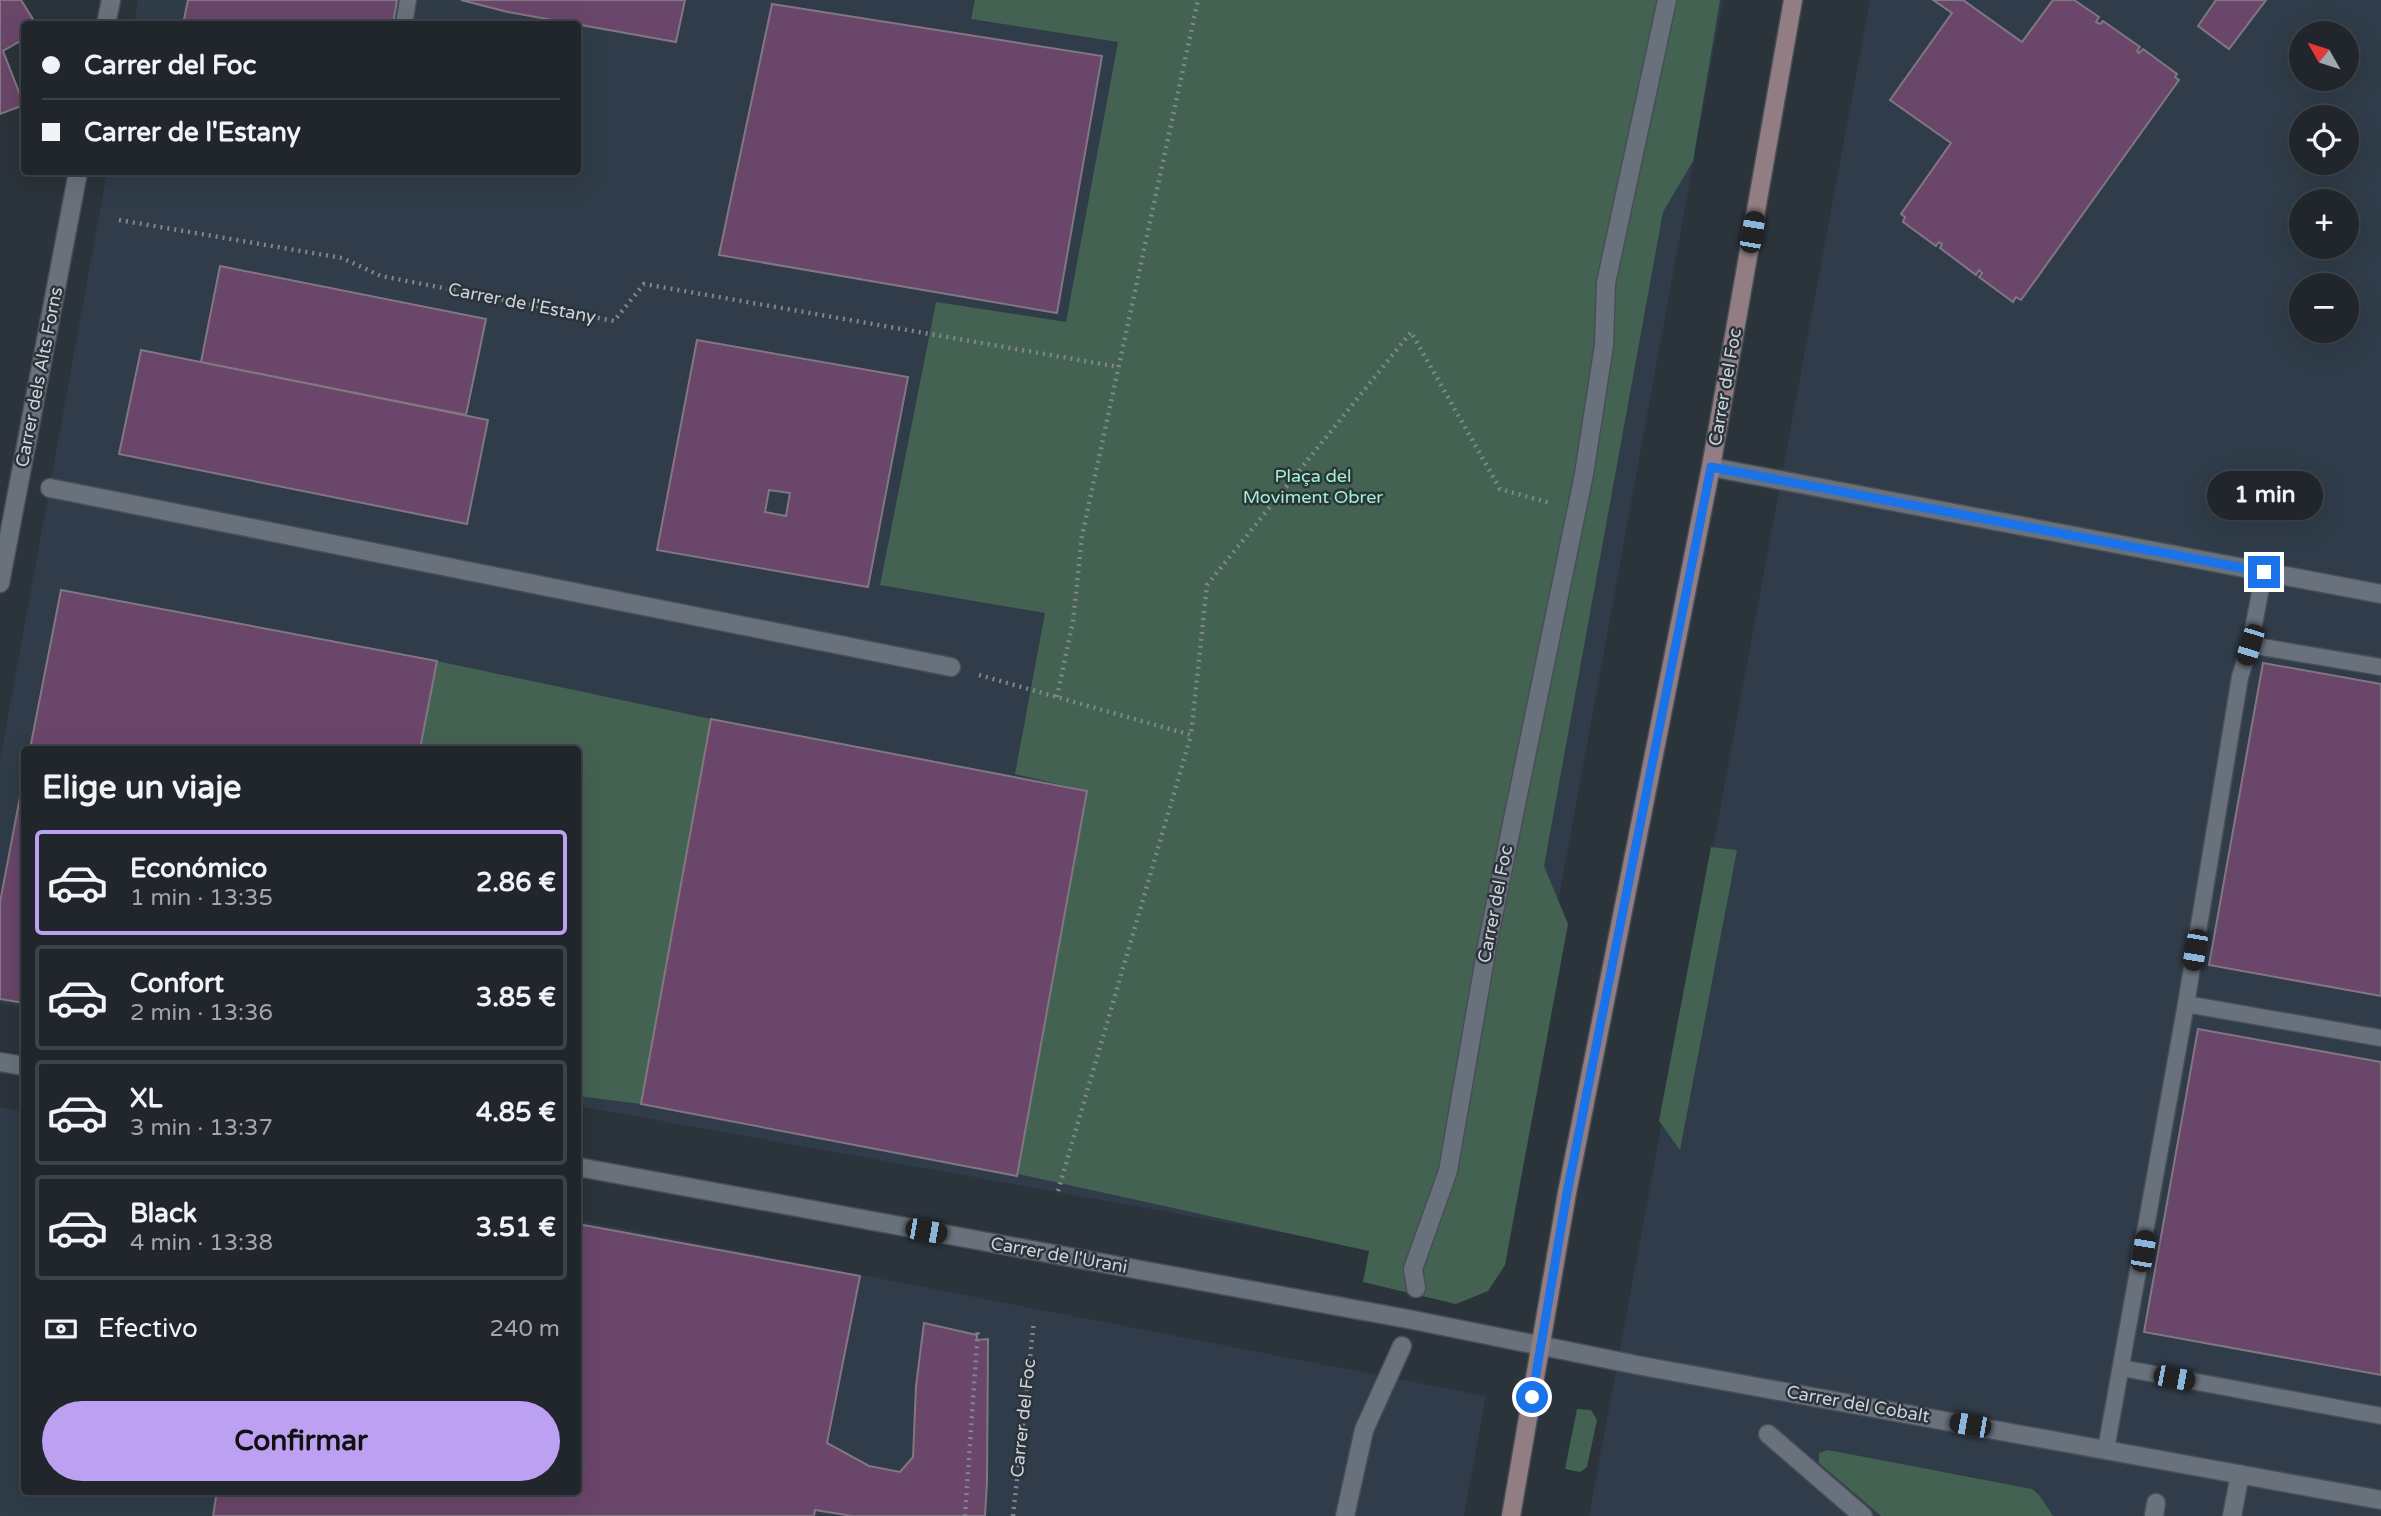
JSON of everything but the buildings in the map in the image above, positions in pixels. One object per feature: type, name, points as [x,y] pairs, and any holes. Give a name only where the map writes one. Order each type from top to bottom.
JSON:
[{"type":"street","points":[[107,21],[111,0]]},
{"type":"street","name":"Carrer del Foc","points":[[1416,1288],[1413,1269],[1448,1171],[1488,941],[1584,474],[1604,345],[1606,283],[1667,0]]},
{"type":"street","name":"Carrer del Foc","points":[[1511,1516],[1575,1152],[1711,467],[1793,0]]},
{"type":"street","name":"Carrer dels Alts Forns","points":[[0,583],[77,175]]},
{"type":"street","points":[[1711,467],[2381,594]]},
{"type":"street","points":[[50,488],[951,667]]},
{"type":"street","points":[[0,1062],[21,1066]]},
{"type":"street","name":"Carrer de l'Urani","points":[[581,1168],[1541,1345]]},
{"type":"street","name":"Carrer del Cobalt","points":[[1541,1345],[1642,1366],[2381,1500]]},
{"type":"street","points":[[1345,1516],[1364,1430],[1402,1346]]},
{"type":"street","points":[[1768,1434],[1863,1516]]},
{"type":"street","points":[[2232,1516],[2241,1474]]},
{"type":"lane","points":[[404,21],[408,0]]},
{"type":"lane","points":[[2106,1449],[2186,1004],[2240,677],[2250,645],[2264,572]]},
{"type":"lane","points":[[2250,645],[2381,667]]},
{"type":"lane","points":[[2186,1004],[2381,1038]]},
{"type":"lane","points":[[2122,1368],[2381,1416]]},
{"type":"path","points":[[1057,697],[1073,621],[1082,536],[1198,0]]},
{"type":"path","name":"Carrer de l'Estany","points":[[119,220],[342,258],[381,276],[614,321],[643,284],[1119,367]]},
{"type":"path","points":[[1058,1191],[1191,735],[1207,585],[1410,332],[1500,489],[1575,510]]},
{"type":"path","points":[[951,667],[1191,735]]},
{"type":"path","name":"Carrer del Foc","points":[[1013,1516],[1034,1321]]},
{"type":"path","points":[[965,1516],[978,1328]]},
{"type":"shaded area","points":[[138,0],[1723,0],[1491,1270],[581,1107],[581,746],[21,746],[21,1006],[0,1003],[0,760],[106,175],[581,175],[581,21],[134,21]]},
{"type":"shaded area","points":[[1870,0],[2381,0],[2381,1516],[1589,1516]]},
{"type":"shaded area","points":[[0,1107],[21,1111],[21,1495],[581,1495],[581,1221],[1486,1396],[1464,1516],[0,1516]]},
{"type":"green space","name":"Plaça del Moviment Obrer","points":[[975,0],[1720,0],[1693,161],[1663,212],[1544,866],[1568,924],[1505,1265],[1488,1291],[1456,1304],[1363,1282],[1369,1251],[1014,1173],[1087,791],[1015,774],[1045,613],[880,585],[936,302],[1066,322],[1118,42],[971,19]]},
{"type":"green space","points":[[437,661],[711,719],[641,1104],[581,1096],[581,746],[421,746]]},
{"type":"green space","points":[[1711,847],[1737,850],[1680,1150],[1659,1121]]},
{"type":"green space","points":[[1577,1409],[1591,1410],[1597,1420],[1587,1467],[1580,1472],[1565,1469]]},
{"type":"green space","points":[[1828,1450],[2032,1489],[2053,1516],[1881,1516],[1819,1463],[1819,1453]]},
{"type":"route","points":[[1532,1397],[1567,1193],[1711,467],[2264,572]]}]
